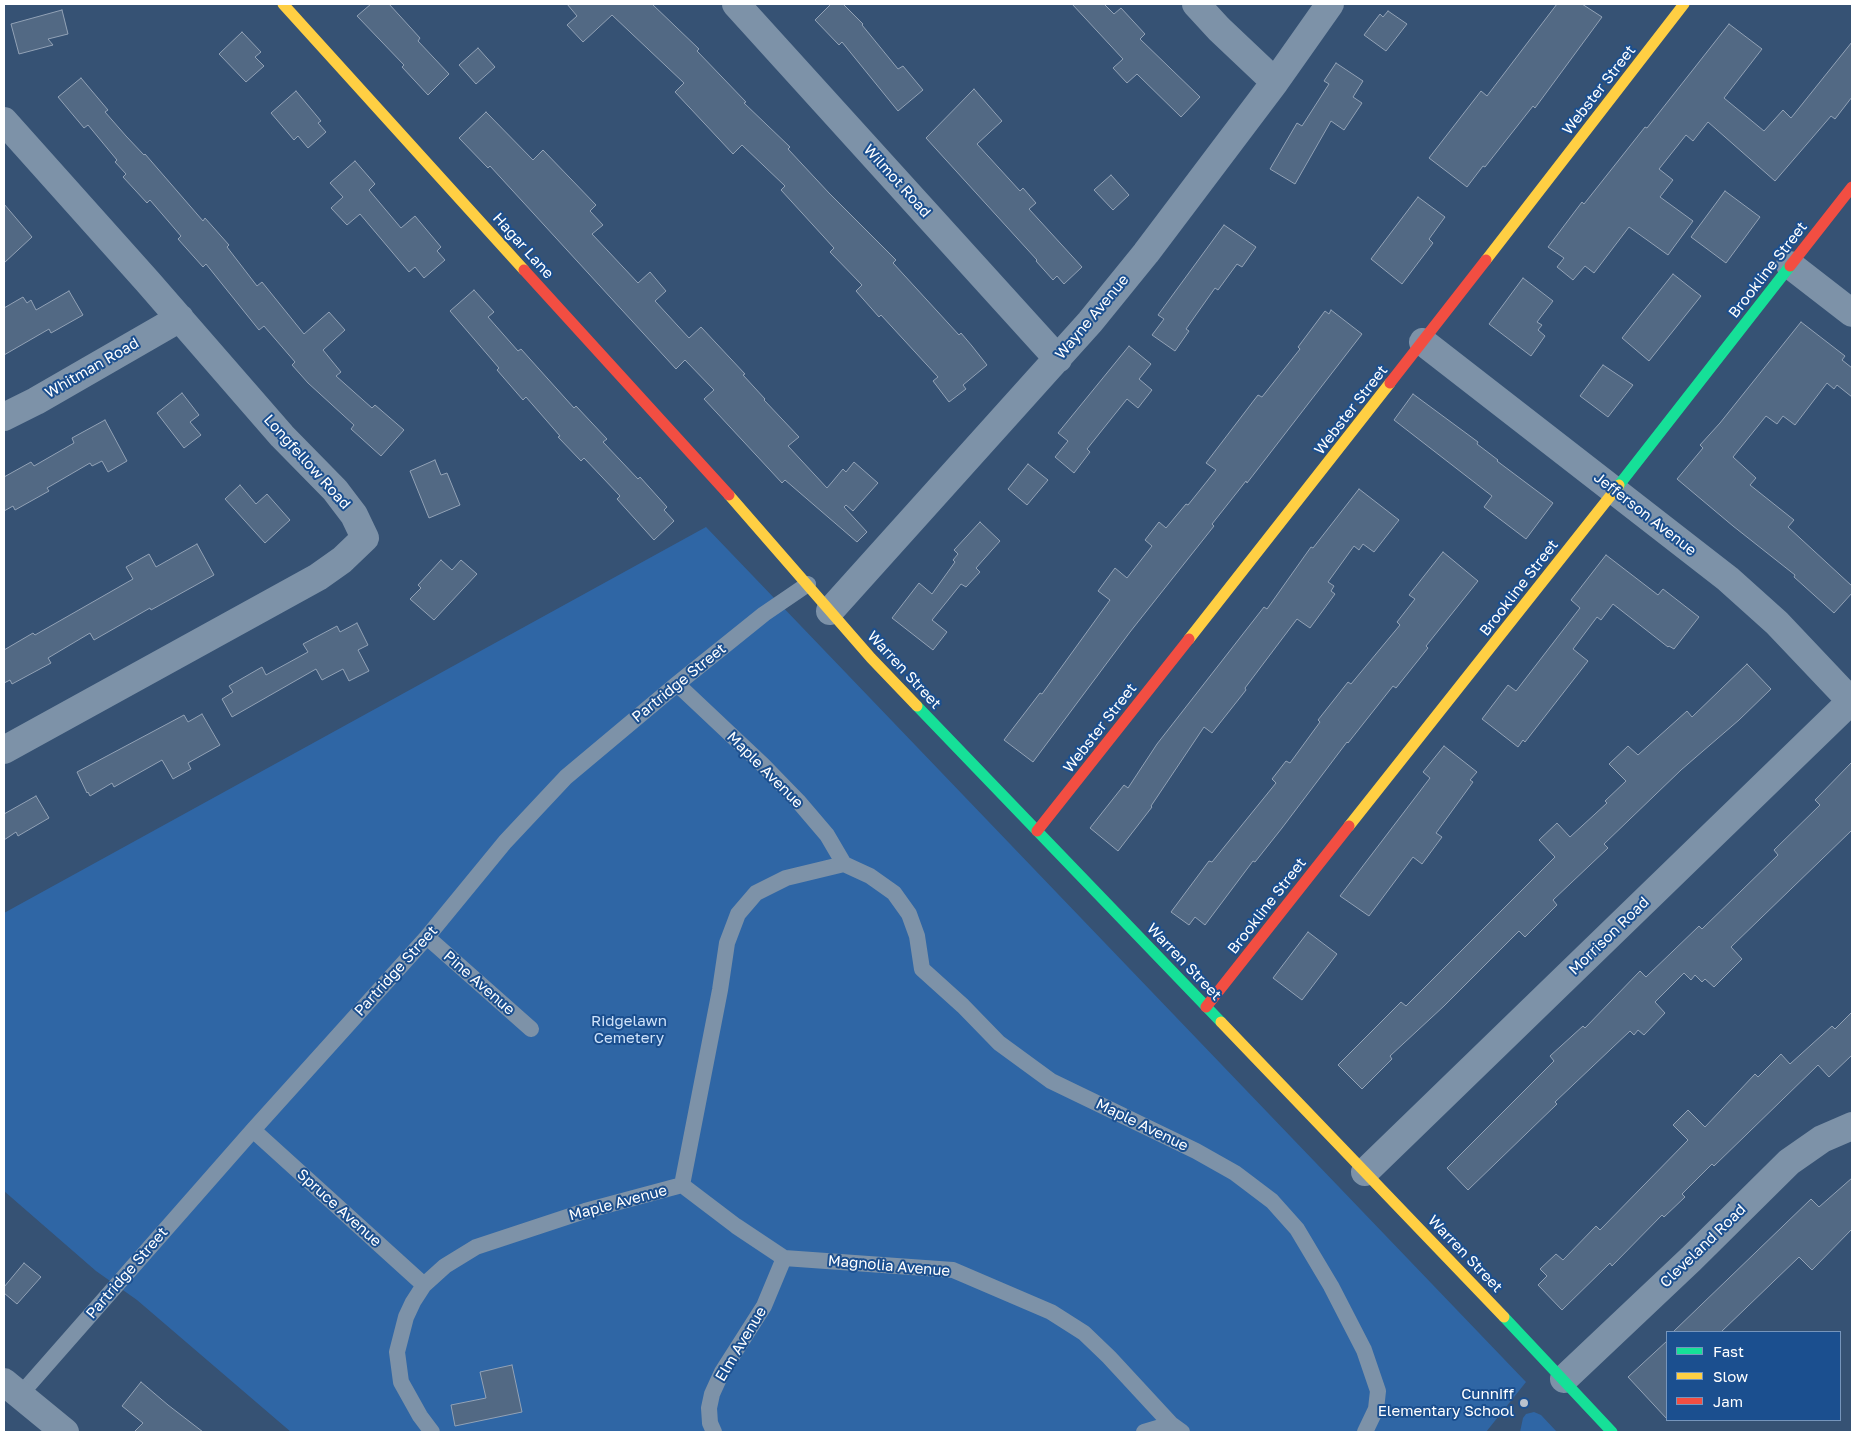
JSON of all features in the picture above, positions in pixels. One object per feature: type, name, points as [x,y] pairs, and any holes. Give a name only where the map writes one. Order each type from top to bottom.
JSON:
[{"type":"street","name":"Hagar Lane","points":[[283,4],[740,508]]},
{"type":"street","name":"Wilmot Road","points":[[736,4],[1058,359]]},
{"type":"street","points":[[1196,4],[1219,29],[1275,82]]},
{"type":"street","name":"Wayne Avenue","points":[[830,611],[1090,322],[1146,253],[1275,82],[1330,4]]},
{"type":"street","name":"Webster Street","points":[[1037,831],[1424,342],[1684,4]]},
{"type":"street","name":"Longfellow Road","points":[[4,121],[180,318],[282,436],[345,503],[360,526],[365,538],[342,560],[318,577],[4,750]]},
{"type":"street","name":"Brookline Street","points":[[1206,1007],[1852,187]]},
{"type":"street","points":[[1790,265],[1852,313]]},
{"type":"street","name":"Whitman Road","points":[[4,418],[180,318]]},
{"type":"street","name":"Jefferson Avenue","points":[[1424,342],[1728,579],[1777,623],[1852,701]]},
{"type":"street","name":"Warren Street","points":[[740,508],[871,658],[1564,1379],[1612,1432]]},
{"type":"street","name":"Morrison Road","points":[[1365,1172],[1852,701]]},
{"type":"street","name":"Cleveland Road","points":[[1564,1379],[1691,1259],[1789,1162],[1822,1139],[1852,1126]]},
{"type":"street","points":[[10,1392],[65,1432]]},
{"type":"lane","name":"Partridge Street","points":[[10,1392],[253,1130],[427,937],[505,842],[566,777],[677,684],[771,609],[808,584]]},
{"type":"lane","name":"Maple Avenue","points":[[677,684],[763,764],[798,801],[827,835],[844,864],[870,876],[894,892],[909,914],[918,936],[922,969],[999,1043],[1051,1081],[1196,1151],[1236,1173],[1272,1201],[1297,1229],[1364,1350],[1378,1392],[1376,1409],[1364,1432]]},
{"type":"lane","name":"Maple Avenue","points":[[432,1432],[420,1416],[401,1382],[397,1352],[406,1317],[424,1285],[445,1266],[476,1247],[585,1211],[682,1185],[720,990],[727,944],[738,914],[756,893],[786,878],[844,864]]},
{"type":"lane","name":"Pine Avenue","points":[[427,937],[531,1029]]},
{"type":"lane","name":"Spruce Avenue","points":[[253,1130],[424,1285]]},
{"type":"lane","name":"Magnolia Avenue","points":[[682,1185],[736,1226],[784,1258],[953,1270],[1051,1312],[1084,1333],[1110,1357],[1176,1428]]},
{"type":"lane","name":"Elm Avenue","points":[[714,1432],[710,1424],[709,1408],[712,1394],[722,1372],[764,1306],[784,1258]]},
{"type":"lane","points":[[1144,1432],[1176,1428]]},
{"type":"green space","name":"Ridgelawn Cemetery","points":[[706,527],[1526,1382],[1486,1432],[291,1432],[137,1300],[96,1271],[4,1191],[4,913]]},
{"type":"green space","points":[[1534,1412],[1541,1415],[1557,1432],[1520,1432],[1523,1418],[1526,1414]]},
{"type":"building","points":[[371,4],[389,4],[420,38],[418,41],[449,74],[428,95],[402,67],[404,65],[357,16]]},
{"type":"building","points":[[567,4],[652,4],[699,49],[697,51],[746,102],[744,103],[790,147],[788,149],[829,193],[896,260],[893,263],[959,335],[961,333],[987,365],[963,385],[966,389],[949,402],[933,381],[938,377],[881,315],[879,317],[856,291],[862,285],[830,252],[834,248],[781,190],[785,186],[742,145],[733,154],[675,92],[684,83],[612,15],[583,42],[567,25],[577,16]]},
{"type":"building","points":[[831,4],[843,4],[863,24],[898,69],[903,66],[923,90],[898,111],[842,42],[839,45],[815,20]]},
{"type":"building","points":[[1072,4],[1104,4],[1114,14],[1121,8],[1145,34],[1140,39],[1200,97],[1181,117],[1137,74],[1127,83],[1113,68],[1123,59]]},
{"type":"building","points":[[1557,4],[1582,4],[1602,17],[1535,108],[1533,106],[1467,187],[1429,158],[1481,91],[1487,96]]},
{"type":"building","points":[[62,10],[68,34],[48,39],[53,45],[19,54],[11,24]]},
{"type":"building","points":[[1388,11],[1407,24],[1386,51],[1364,35],[1380,14],[1383,17]]},
{"type":"building","points":[[1729,24],[1762,49],[1724,98],[1764,131],[1783,110],[1791,118],[1852,42],[1852,97],[1835,119],[1831,116],[1775,181],[1708,122],[1693,141],[1686,135],[1659,169],[1673,180],[1660,197],[1693,221],[1668,255],[1629,227],[1594,273],[1585,266],[1573,280],[1557,267],[1564,258],[1548,247],[1582,202],[1584,204],[1645,127],[1647,128]]},
{"type":"building","points":[[242,32],[261,52],[255,57],[264,66],[246,82],[219,54]]},
{"type":"building","points":[[478,48],[495,67],[476,84],[459,65]]},
{"type":"building","points":[[1336,63],[1363,81],[1353,97],[1362,103],[1344,130],[1331,121],[1295,184],[1270,169],[1297,123],[1302,126],[1329,84],[1324,81]]},
{"type":"building","points":[[81,78],[108,110],[105,112],[145,154],[203,221],[205,218],[229,245],[227,247],[257,286],[262,282],[304,334],[329,312],[345,330],[323,350],[341,372],[336,376],[372,408],[375,405],[404,430],[381,456],[351,429],[354,425],[308,383],[292,365],[295,362],[264,326],[259,330],[206,264],[203,267],[178,239],[181,236],[150,200],[147,203],[123,177],[126,174],[115,162],[117,160],[88,125],[84,128],[58,97]]},
{"type":"building","points":[[974,89],[1002,121],[977,144],[1020,191],[1023,188],[1036,203],[1029,209],[1082,267],[1064,284],[1057,276],[1053,280],[926,138]]},
{"type":"building","points":[[296,91],[321,121],[318,123],[326,132],[308,148],[298,136],[294,140],[271,113]]},
{"type":"building","points":[[486,112],[533,160],[543,150],[596,205],[590,211],[603,225],[592,234],[638,283],[650,272],[666,291],[655,301],[689,338],[701,327],[745,374],[743,375],[764,400],[799,437],[788,446],[827,488],[843,469],[846,472],[854,462],[878,483],[853,511],[846,505],[844,507],[867,532],[857,542],[785,480],[782,483],[704,399],[714,390],[685,360],[676,369],[490,166],[488,168],[459,138]]},
{"type":"building","points":[[355,161],[375,184],[369,190],[401,228],[415,216],[441,247],[437,251],[445,260],[424,278],[415,267],[409,272],[360,214],[347,225],[331,208],[343,197],[330,183]]},
{"type":"building","points":[[1111,175],[1129,195],[1113,210],[1094,190]]},
{"type":"building","points":[[1725,191],[1760,217],[1726,263],[1691,237]]},
{"type":"building","points":[[1418,197],[1445,217],[1429,239],[1433,243],[1402,284],[1371,259]]},
{"type":"building","points":[[4,204],[32,237],[4,263]]},
{"type":"building","points":[[1224,225],[1256,247],[1242,267],[1237,264],[1218,290],[1215,288],[1186,329],[1189,331],[1175,351],[1152,335],[1164,319],[1158,315]]},
{"type":"building","points":[[1673,274],[1701,296],[1649,361],[1622,338]]},
{"type":"building","points":[[1523,278],[1553,301],[1537,322],[1542,325],[1538,330],[1545,336],[1531,356],[1489,324]]},
{"type":"building","points":[[474,290],[494,312],[488,317],[518,351],[521,349],[574,408],[576,406],[607,439],[603,442],[638,479],[640,477],[667,507],[664,510],[674,521],[654,540],[617,499],[620,496],[584,458],[581,461],[558,437],[560,436],[526,397],[523,400],[497,370],[499,368],[450,311]]},
{"type":"building","points":[[69,291],[83,315],[51,333],[49,329],[4,355],[4,308],[23,297],[27,303],[31,300],[36,310]]},
{"type":"building","points":[[1331,310],[1362,334],[1247,483],[1246,481],[1212,524],[1214,526],[1130,632],[1033,762],[1004,740],[1040,693],[1042,694],[1110,600],[1098,591],[1115,568],[1127,578],[1152,546],[1145,540],[1159,522],[1166,528],[1186,504],[1188,505],[1216,470],[1206,463],[1258,395],[1262,397],[1300,349],[1298,347],[1325,311],[1329,314]]},
{"type":"building","points":[[1801,322],[1845,356],[1842,360],[1852,368],[1852,397],[1837,385],[1834,389],[1827,383],[1795,425],[1783,416],[1777,424],[1766,416],[1733,457],[1756,478],[1750,485],[1794,520],[1788,527],[1852,586],[1852,593],[1834,613],[1794,577],[1795,575],[1677,479],[1703,448],[1700,445]]},
{"type":"building","points":[[1129,346],[1151,364],[1139,379],[1152,390],[1138,408],[1127,399],[1087,449],[1090,452],[1074,473],[1055,457],[1068,441],[1058,433]]},
{"type":"building","points":[[1603,365],[1633,385],[1608,417],[1580,396]]},
{"type":"building","points":[[182,393],[199,415],[190,422],[201,435],[184,448],[157,413]]},
{"type":"building","points":[[1413,394],[1478,442],[1477,444],[1497,461],[1553,503],[1526,539],[1484,507],[1492,496],[1394,420]]},
{"type":"building","points":[[105,420],[127,461],[108,472],[102,461],[92,466],[90,463],[47,488],[49,491],[15,510],[13,506],[4,511],[4,477],[31,462],[34,466],[74,443],[72,438]]},
{"type":"building","points":[[435,460],[441,475],[447,473],[460,505],[429,518],[410,471]]},
{"type":"building","points":[[1028,464],[1048,480],[1027,505],[1008,489]]},
{"type":"building","points":[[240,485],[256,504],[267,494],[290,520],[265,543],[225,499]]},
{"type":"building","points":[[1359,489],[1399,520],[1374,552],[1363,544],[1359,550],[1354,546],[1328,582],[1334,586],[1331,591],[1335,594],[1310,628],[1297,619],[1245,688],[1246,690],[1212,733],[1204,727],[1152,807],[1118,851],[1090,828],[1124,785],[1128,788],[1157,744],[1264,607],[1267,609],[1311,547],[1313,548]]},
{"type":"building","points":[[980,522],[1000,541],[976,568],[980,572],[966,587],[961,584],[932,620],[947,632],[933,650],[892,618],[919,583],[932,594],[955,562],[953,560],[958,554],[954,550]]},
{"type":"building","points":[[197,544],[214,575],[94,640],[90,633],[48,658],[51,663],[12,684],[10,680],[4,683],[4,650],[33,633],[35,635],[133,579],[126,567],[149,554],[156,567]]},
{"type":"building","points":[[1443,552],[1478,581],[1426,646],[1428,648],[1396,688],[1393,686],[1347,742],[1205,925],[1195,917],[1189,925],[1171,912],[1209,861],[1212,862],[1276,783],[1272,779],[1286,761],[1290,763],[1320,722],[1318,720],[1348,682],[1351,684],[1400,625],[1397,622],[1415,599],[1409,595]]},
{"type":"building","points":[[1606,555],[1658,595],[1663,589],[1699,617],[1674,649],[1668,647],[1613,604],[1601,620],[1597,617],[1573,649],[1588,661],[1525,742],[1523,740],[1518,747],[1482,719],[1508,685],[1516,691],[1580,608],[1571,600]]},
{"type":"building","points":[[441,560],[452,570],[461,560],[477,574],[434,620],[410,599],[421,588],[418,585]]},
{"type":"building","points":[[357,623],[368,645],[358,650],[369,671],[349,681],[343,669],[322,680],[316,669],[232,717],[222,699],[233,692],[229,686],[262,667],[266,675],[308,652],[303,644],[337,626],[340,632]]},
{"type":"building","points":[[1747,664],[1771,689],[1739,720],[1681,770],[1604,844],[1608,848],[1553,900],[1557,905],[1525,937],[1519,931],[1444,1006],[1390,1056],[1392,1059],[1362,1089],[1338,1065],[1401,1002],[1406,1006],[1555,857],[1539,840],[1557,823],[1570,837],[1607,803],[1605,801],[1626,781],[1609,764],[1628,746],[1638,755],[1687,711],[1692,717]]},
{"type":"building","points":[[202,714],[220,745],[188,763],[191,769],[173,779],[162,760],[114,787],[112,783],[90,796],[87,793],[77,772],[184,715],[188,722]]},
{"type":"building","points":[[1444,746],[1477,772],[1470,780],[1473,782],[1436,833],[1442,837],[1422,864],[1413,857],[1369,916],[1340,896],[1430,778],[1423,772]]},
{"type":"building","points":[[1852,762],[1852,830],[1731,947],[1742,959],[1714,987],[1705,979],[1702,982],[1695,975],[1691,980],[1684,973],[1655,1002],[1665,1013],[1644,1035],[1638,1030],[1634,1035],[1630,1031],[1555,1102],[1557,1104],[1468,1190],[1447,1168],[1554,1061],[1550,1056],[1583,1026],[1585,1028],[1640,971],[1646,977],[1699,926],[1702,929],[1778,855],[1774,850],[1820,805],[1815,800]]},
{"type":"building","points":[[36,796],[49,818],[18,836],[16,832],[4,840],[4,814]]},
{"type":"building","points":[[1308,932],[1337,954],[1302,1000],[1273,978]]},
{"type":"building","points":[[1852,1012],[1852,1055],[1829,1077],[1818,1065],[1714,1166],[1712,1164],[1682,1194],[1685,1197],[1664,1217],[1662,1215],[1612,1266],[1610,1263],[1562,1310],[1538,1285],[1547,1276],[1540,1269],[1556,1254],[1563,1260],[1596,1226],[1600,1230],[1688,1140],[1673,1125],[1688,1110],[1705,1127],[1755,1074],[1758,1077],[1781,1054],[1790,1064],[1832,1026],[1835,1029]]},
{"type":"building","points":[[1852,1178],[1852,1229],[1812,1270],[1799,1257],[1722,1331],[1674,1331],[1811,1199],[1819,1207]]},
{"type":"building","points":[[24,1263],[41,1277],[17,1304],[4,1293],[4,1287]]},
{"type":"building","points":[[1666,1342],[1666,1418],[1628,1377]]},
{"type":"building","points":[[512,1365],[522,1412],[455,1426],[451,1405],[486,1398],[480,1372]]},
{"type":"building","points":[[141,1382],[203,1432],[134,1432],[143,1423],[122,1406]]},
{"type":"traffic: fast","points":[[1619,485],[1790,266]]},
{"type":"traffic: fast","points":[[917,706],[1221,1022]]},
{"type":"traffic: fast","points":[[1504,1317],[1612,1432]]},
{"type":"traffic: slow","points":[[283,4],[524,270]]},
{"type":"traffic: slow","points":[[1486,260],[1684,4]]},
{"type":"traffic: slow","points":[[1189,639],[1390,383]]},
{"type":"traffic: slow","points":[[1349,826],[1619,485]]},
{"type":"traffic: slow","points":[[729,495],[871,658],[917,706]]},
{"type":"traffic: slow","points":[[1221,1022],[1504,1317]]},
{"type":"traffic: jam","points":[[1790,266],[1852,187]]},
{"type":"traffic: jam","points":[[1390,383],[1486,260]]},
{"type":"traffic: jam","points":[[524,270],[729,495]]},
{"type":"traffic: jam","points":[[1037,831],[1189,639]]},
{"type":"traffic: jam","points":[[1206,1007],[1349,826]]},
{"type":"place","name":"Cunniff Elementary School","points":[[1524,1403]]}]
